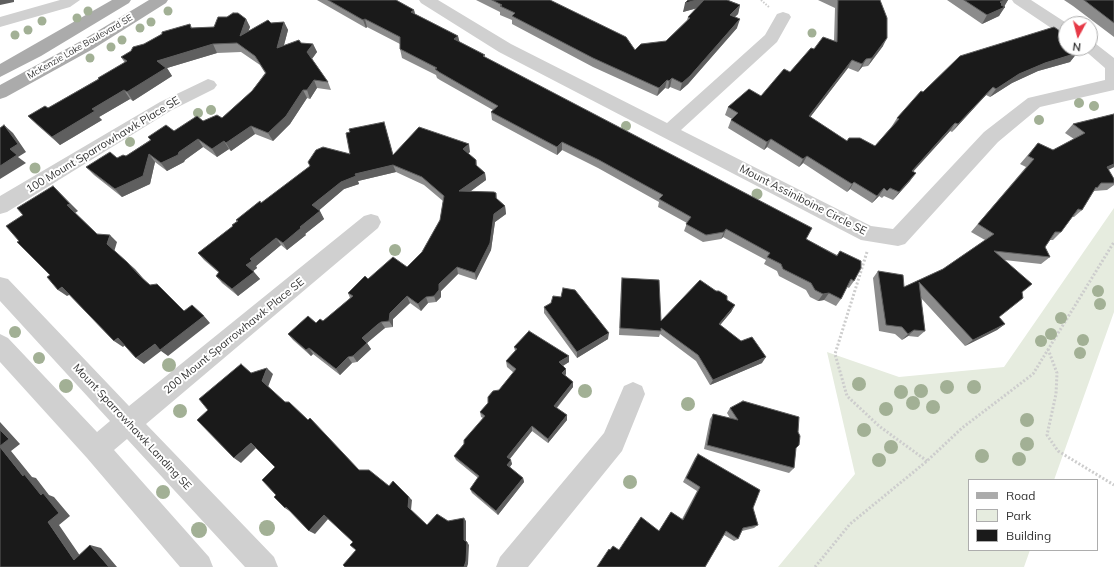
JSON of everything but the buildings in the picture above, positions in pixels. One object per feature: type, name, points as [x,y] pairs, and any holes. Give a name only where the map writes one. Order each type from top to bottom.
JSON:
[{"type":"main road","name":"McKenzie Lake Boulevard SE","points":[[0,71],[41,49],[123,0]]},
{"type":"main road","name":"McKenzie Lake Boulevard SE","points":[[0,93],[87,45],[160,0]]},
{"type":"street","points":[[0,22],[64,4],[72,0]]},
{"type":"street","name":"Mount Assiniboine Circle SE","points":[[427,0],[506,48],[868,234],[898,238],[991,137],[1034,102],[1114,84],[1114,66],[1098,54]]},
{"type":"street","points":[[1020,0],[1058,25]]},
{"type":"street","points":[[668,132],[771,38],[783,17]]},
{"type":"street","name":"100 Mount Sparrowhawk Place SE","points":[[0,206],[166,106],[208,85]]},
{"type":"street","name":"200 Mount Sparrowhawk Place SE","points":[[96,449],[371,222]]},
{"type":"street","name":"Mount Sparrowhawk Landing SE","points":[[0,286],[264,567]]},
{"type":"street","points":[[0,345],[96,449],[199,567]]},
{"type":"street","points":[[510,567],[613,442],[632,394]]},
{"type":"path","points":[[868,234],[867,252],[835,354],[847,396],[879,426],[927,461]]},
{"type":"path","points":[[815,567],[850,524],[927,461],[962,428],[1033,374],[1114,242]]},
{"type":"path","points":[[1048,349],[1057,373],[1056,394],[1047,435],[1058,451],[1114,485]]},
{"type":"green space","points":[[1114,208],[1114,312],[1054,479],[968,479],[968,551],[1030,551],[1024,567],[778,567],[855,474],[827,352],[899,377],[1004,367]]}]
